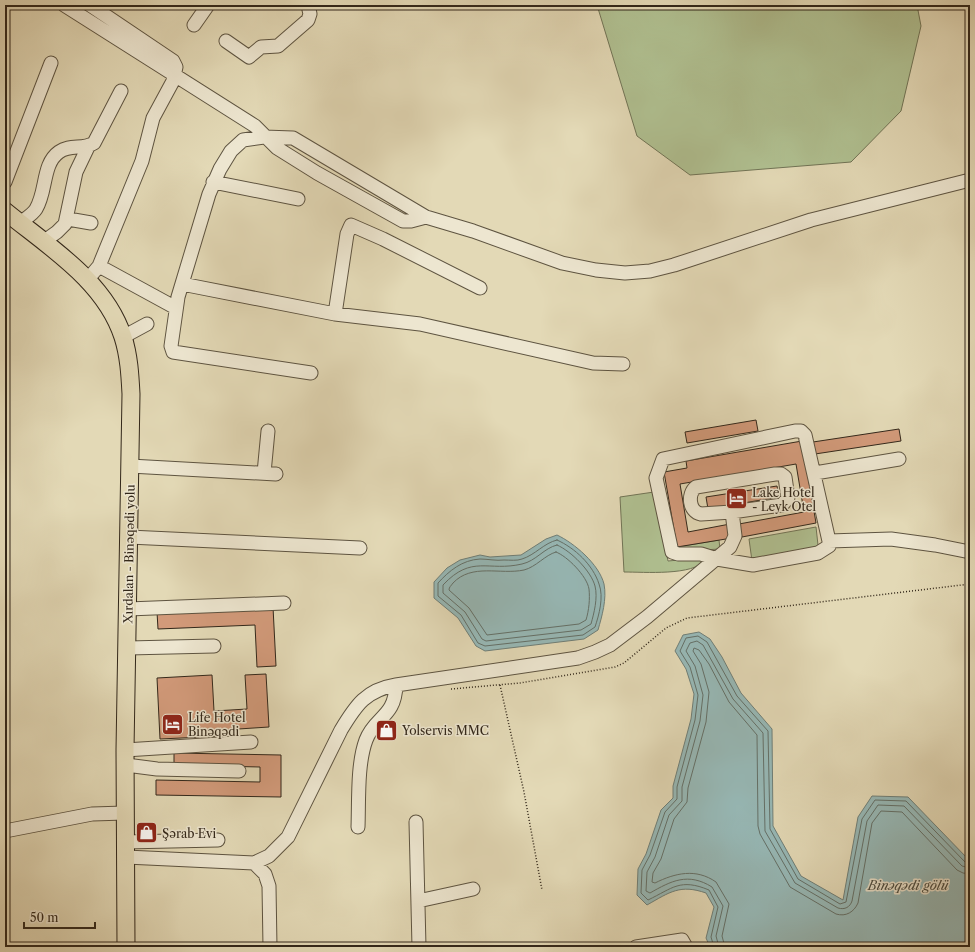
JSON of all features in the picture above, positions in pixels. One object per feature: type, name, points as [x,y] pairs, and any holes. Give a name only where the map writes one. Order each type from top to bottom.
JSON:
[{"type":"main road","name":"Xırdalan - Binəqədi yolu","points":[[5,210],[88,279],[109,306],[123,337],[128,355],[131,394],[125,813],[126,947]]},
{"type":"street","points":[[64,5],[255,126],[264,137],[277,148],[317,173],[403,221],[411,221],[426,217]]},
{"type":"street","points":[[88,279],[100,266],[142,161],[153,118],[171,86],[176,67],[173,61],[90,5]]},
{"type":"street","points":[[194,25],[208,5]]},
{"type":"street","points":[[226,41],[249,57],[261,47],[278,46],[308,20],[310,14],[308,5]]},
{"type":"street","points":[[5,182],[51,63]]},
{"type":"street","points":[[43,242],[57,232],[68,219],[76,172],[88,147],[94,143],[121,91]]},
{"type":"street","points":[[311,374],[180,355],[173,352],[171,346],[176,308],[182,284],[213,182],[231,151],[243,140],[264,137],[293,138],[426,217],[473,231],[562,263],[596,270],[625,273],[650,271],[674,266],[812,220],[970,180]]},
{"type":"street","points":[[20,223],[35,210],[41,198],[48,167],[52,158],[65,148],[88,147]]},
{"type":"street","points":[[213,182],[298,200]]},
{"type":"street","points":[[68,219],[91,223]]},
{"type":"street","points":[[335,314],[347,234],[351,225],[383,239],[480,288]]},
{"type":"street","points":[[100,266],[176,308]]},
{"type":"street","points":[[182,284],[335,314],[395,320],[593,363],[623,364]]},
{"type":"street","points":[[123,337],[147,324]]},
{"type":"street","points":[[130,466],[270,473],[268,431]]},
{"type":"street","points":[[794,431],[801,431],[805,435],[815,473],[829,541],[829,546],[818,553],[758,565],[718,559],[701,554],[678,554],[672,552],[656,478],[663,459],[794,431]]},
{"type":"street","points":[[815,473],[899,460]]},
{"type":"street","points":[[775,474],[781,474],[785,477],[788,498],[782,505],[732,512],[696,513],[692,509],[690,495],[692,490],[696,487],[775,474]]},
{"type":"street","points":[[126,850],[254,863],[269,856],[288,837],[299,818],[328,754],[351,714],[367,696],[374,691],[396,685],[578,658],[610,645],[641,622],[718,559],[734,542],[735,536],[732,512]]},
{"type":"street","points":[[129,538],[360,548]]},
{"type":"street","points":[[829,541],[891,539],[935,545],[970,552]]},
{"type":"street","points":[[128,609],[284,603]]},
{"type":"street","points":[[128,648],[214,646]]},
{"type":"street","points":[[358,827],[364,748],[370,731],[387,714],[394,703],[396,685]]},
{"type":"street","points":[[126,757],[251,742]]},
{"type":"street","points":[[126,757],[157,769],[239,771]]},
{"type":"street","points":[[5,831],[92,814],[125,813]]},
{"type":"street","points":[[416,822],[419,947]]},
{"type":"street","points":[[126,850],[218,840]]},
{"type":"street","points":[[254,863],[265,874],[270,886],[270,947]]},
{"type":"street","points":[[418,901],[472,890]]},
{"type":"street","points":[[636,947],[682,940],[686,947]]},
{"type":"path","points":[[436,679],[447,688],[454,689],[500,685],[615,667],[624,663],[666,628],[687,618],[970,584]]},
{"type":"path","points":[[500,685],[524,792],[542,890]]},
{"type":"green space","points":[[597,5],[917,5],[921,26],[901,111],[851,162],[690,175],[637,136]]},
{"type":"green space","points":[[654,492],[668,561],[701,558],[705,560],[699,565],[691,569],[680,571],[624,572],[620,497]]},
{"type":"green space","points":[[816,527],[818,545],[813,550],[752,561],[749,539]]},
{"type":"green space","points":[[719,540],[720,549],[683,551],[677,547]]},
{"type":"water","points":[[557,535],[571,543],[585,555],[597,569],[604,584],[604,601],[598,630],[584,639],[485,651],[476,646],[458,618],[434,598],[434,582],[447,568],[460,560],[480,555],[490,557],[521,555],[546,539]]},
{"type":"water","name":"Binəqədi gölü","points":[[699,632],[710,639],[722,657],[741,693],[772,729],[773,826],[801,876],[843,900],[858,817],[872,796],[908,797],[968,859],[970,859],[970,947],[710,947],[706,938],[714,907],[706,893],[697,890],[682,889],[662,896],[647,905],[637,895],[638,869],[646,854],[661,810],[673,798],[673,786],[691,719],[694,694],[686,669],[675,651],[683,635]]},
{"type":"building","points":[[756,420],[758,431],[687,443],[685,432]]},
{"type":"building","points":[[899,429],[901,441],[815,454],[813,442]]},
{"type":"building","points":[[802,441],[816,523],[742,537],[739,524],[804,512],[796,464],[680,484],[688,532],[730,524],[732,538],[677,547],[664,472],[687,468],[686,461]]},
{"type":"building","points":[[777,486],[779,497],[708,509],[706,497]]},
{"type":"building","points":[[273,607],[276,666],[257,667],[255,625],[158,629],[157,612]]},
{"type":"building","points":[[266,674],[269,727],[223,730],[224,736],[160,739],[157,678],[212,675],[214,711],[247,709],[245,675]]},
{"type":"building","points":[[174,753],[281,755],[281,797],[156,795],[156,780],[260,782],[260,767],[174,765]]},
{"type":"place","name":"Lake Hotel - Leyk Otel","points":[[736,499]]},
{"type":"place","name":"Life Hotel Binəqədi","points":[[172,724]]},
{"type":"place","name":"Yolservis MMC","points":[[386,730]]},
{"type":"place","name":"Şərab Evi","points":[[146,833]]}]
